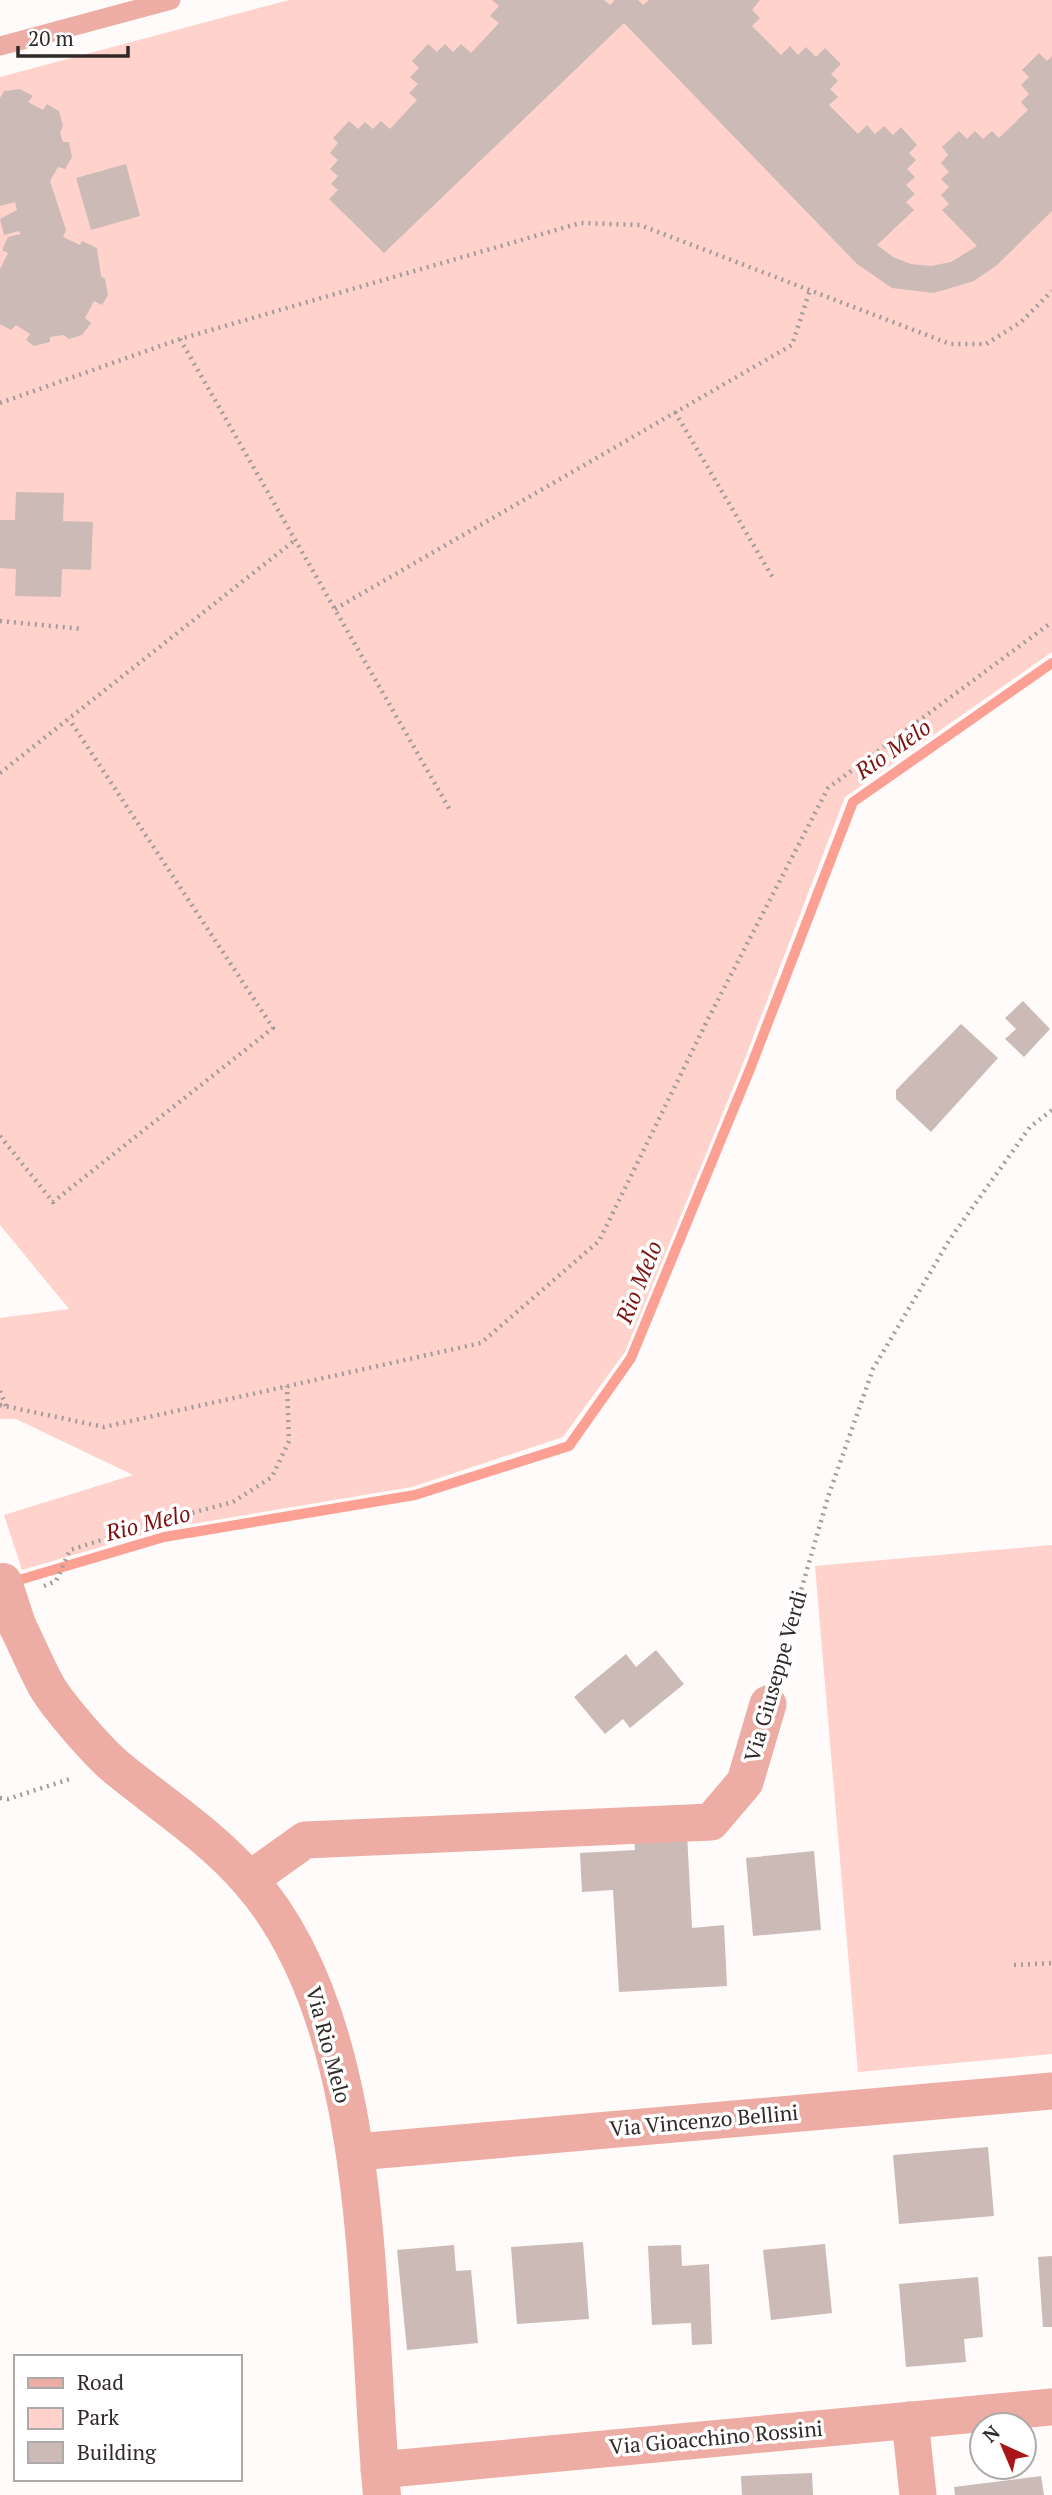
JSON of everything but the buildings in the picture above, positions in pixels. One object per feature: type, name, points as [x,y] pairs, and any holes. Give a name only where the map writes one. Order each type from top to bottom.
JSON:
[{"type":"street","name":"Via Rio Melo","points":[[12,1582],[17,1625],[48,1689],[114,1765],[189,1823],[249,1880],[291,1936],[319,2000],[357,2152],[381,2483]]},
{"type":"street","name":"Via Giuseppe Verdi","points":[[249,1880],[305,1840],[711,1822],[745,1782],[768,1704]]},
{"type":"street","name":"Via Vincenzo Bellini","points":[[357,2152],[1052,2091]]},
{"type":"street","name":"Via Gioacchino Rossini","points":[[381,2483],[909,2420],[1052,2407]]},
{"type":"street","points":[[909,2420],[918,2495]]},
{"type":"lane","points":[[0,46],[171,0]]},
{"type":"path","points":[[0,404],[180,339],[580,223],[640,225],[950,344],[986,344],[1021,322],[1052,291]]},
{"type":"path","points":[[335,609],[793,345],[810,290]]},
{"type":"path","points":[[180,339],[450,810]]},
{"type":"path","points":[[675,412],[772,578]]},
{"type":"path","points":[[0,773],[295,540]]},
{"type":"path","points":[[0,621],[83,629]]},
{"type":"path","points":[[0,1405],[104,1427],[481,1343],[599,1241],[708,1019],[828,788],[1052,622]]},
{"type":"path","points":[[0,1136],[53,1202],[273,1028],[69,719]]},
{"type":"path","name":"Via Giuseppe Verdi","points":[[768,1704],[828,1497],[873,1369],[950,1239],[1030,1127],[1052,1110]]},
{"type":"path","points":[[12,1582],[56,1581],[70,1550],[161,1521],[233,1502],[272,1477],[289,1441],[286,1386]]},
{"type":"path","points":[[0,1391],[7,1406]]},
{"type":"path","points":[[0,1798],[9,1799],[114,1765]]},
{"type":"path","points":[[1014,1965],[1052,1963]]},
{"type":"green space","points":[[289,0],[1052,0],[1052,652],[845,797],[742,1066],[625,1352],[563,1437],[412,1487],[162,1529],[22,1570],[4,1515],[133,1475],[16,1419],[0,1419],[0,1318],[69,1309],[0,1225],[0,77]]},
{"type":"green space","points":[[1052,1545],[1052,2054],[858,2072],[815,1566]]},
{"type":"waterway","name":"Rio Melo","points":[[9,1583],[164,1537],[415,1495],[569,1446],[631,1358],[750,1069],[853,802],[1052,663]]}]
